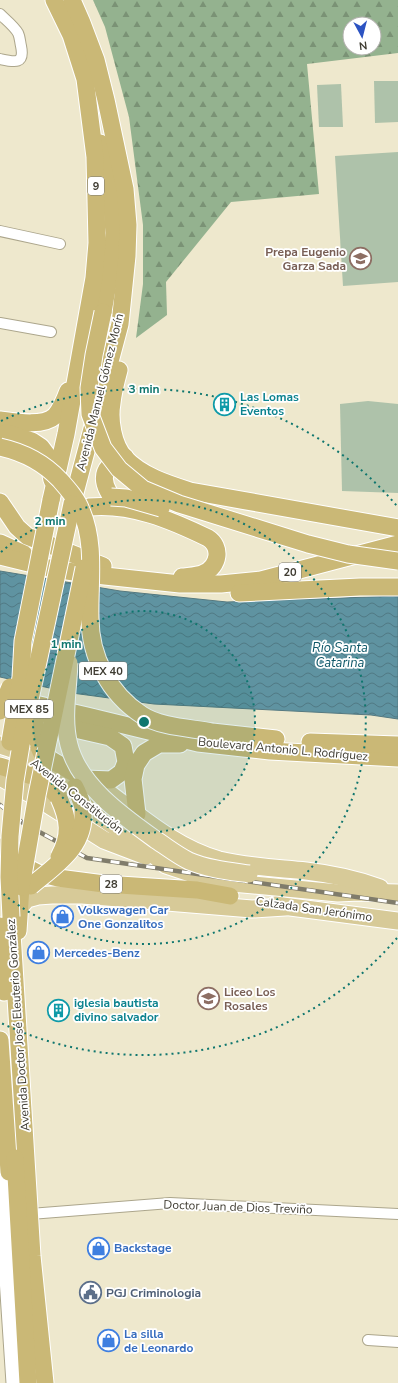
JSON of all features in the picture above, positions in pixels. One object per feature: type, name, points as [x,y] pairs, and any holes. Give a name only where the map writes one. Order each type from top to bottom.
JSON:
[{"type":"highway","name":"Avenida Manuel Gómez Morín","points":[[53,493],[66,434],[94,278],[97,243],[95,157],[85,79],[73,42],[54,0]]},
{"type":"highway","name":"Avenida Manuel Gómez Morín","points":[[72,0],[96,60],[108,107],[125,189],[128,225],[120,324],[72,504]]},
{"type":"highway","points":[[90,112],[109,169],[114,233],[111,267],[89,388],[90,414],[103,448],[119,468],[143,489],[179,504],[308,544],[348,554],[398,561]]},
{"type":"highway","points":[[120,324],[120,367],[112,404],[112,426],[117,443],[125,457],[140,470],[163,482],[190,491],[398,528]]},
{"type":"highway","points":[[1,433],[32,423],[46,421],[54,417],[60,409],[76,377]]},
{"type":"highway","points":[[1,433],[32,441],[41,447],[47,455],[53,493]]},
{"type":"highway","name":"MEX 40","points":[[1,433],[10,449],[35,460],[58,478],[69,490],[81,510],[89,541]]},
{"type":"highway","points":[[125,457],[110,464],[105,470],[104,477],[112,497],[154,516],[174,522],[208,538],[213,541],[218,553],[216,562],[211,568],[203,573],[141,579]]},
{"type":"highway","name":"MEX 85","points":[[0,816],[8,752],[21,677],[23,641],[53,493]]},
{"type":"highway","points":[[63,548],[80,517],[89,506],[99,500],[112,497],[126,498],[141,501],[302,555],[345,564],[398,572]]},
{"type":"highway","points":[[0,502],[17,527],[27,536],[141,579],[151,586],[166,589],[206,592],[245,593],[323,588],[398,587]]},
{"type":"highway","name":"Avenida Doctor José Eleuterio González","points":[[28,1383],[16,1184],[17,903],[9,877],[12,810],[24,727],[72,504]]},
{"type":"highway","points":[[17,903],[37,795],[89,541]]},
{"type":"highway","name":"Boulevard Antonio L. Rodríguez","points":[[89,541],[92,570],[90,618],[92,641],[99,666],[116,693],[142,716],[158,723],[212,732],[276,739],[398,745]]},
{"type":"highway","name":"20","points":[[0,543],[29,556],[49,568]]},
{"type":"highway","name":"20","points":[[0,556],[49,568],[180,584],[221,584],[261,580],[398,544]]},
{"type":"highway","points":[[23,641],[5,692],[0,712],[110,737],[123,746],[126,762],[122,772],[111,780],[80,783]]},
{"type":"highway","points":[[17,903],[68,854],[77,842],[82,830],[83,809],[80,783],[41,752],[36,739],[35,724],[37,695],[35,680]]},
{"type":"highway","points":[[0,738],[5,692]]},
{"type":"highway","name":"Boulevard Antonio L. Rodríguez","points":[[5,692],[87,716],[198,743],[270,751],[398,758]]},
{"type":"highway","points":[[137,814],[133,779],[136,765],[144,753],[160,744],[198,743]]},
{"type":"highway","points":[[0,766],[35,777],[50,788],[58,798],[66,814],[68,828],[62,851],[53,867]]},
{"type":"highway","name":"28","points":[[0,847],[22,865],[38,873],[58,878],[104,884],[197,890],[230,896]]},
{"type":"highway","points":[[0,871],[30,883],[45,886],[230,896]]},
{"type":"highway","name":"Avenida Doctor José Eleuterio González","points":[[17,903],[13,947],[32,1256],[45,1383]]},
{"type":"highway","points":[[0,1040],[8,1170],[11,1178],[16,1184]]},
{"type":"highway","points":[[0,1114],[2,1150],[0,1161]]},
{"type":"main road","points":[[71,630],[66,732],[69,746],[82,774],[89,783],[131,822],[175,854],[206,867],[249,874],[341,885],[359,892]]},
{"type":"main road","name":"Avenida Constitución","points":[[0,745],[12,749],[31,759],[57,778],[98,815],[142,845],[166,865],[208,879],[338,893],[359,892]]},
{"type":"main road","points":[[0,758],[18,766],[35,777]]},
{"type":"main road","points":[[0,777],[36,797],[104,840],[166,865]]},
{"type":"main road","points":[[80,783],[106,791],[163,834],[195,851],[219,860],[272,869],[305,871],[358,880],[397,893]]},
{"type":"main road","name":"Calzada San Jerónimo","points":[[359,892],[397,893]]},
{"type":"main road","points":[[17,903],[38,896],[82,895],[252,909],[285,907]]},
{"type":"main road","name":"Calzada San Jerónimo","points":[[230,896],[285,907],[398,921]]},
{"type":"main road","points":[[0,1173],[5,1321],[14,1383]]},
{"type":"street","points":[[0,14],[17,32],[22,57],[19,60],[12,62],[0,59]]},
{"type":"street","points":[[0,231],[60,244]]},
{"type":"street","points":[[0,323],[51,332]]},
{"type":"street","name":"Doctor Juan de Dios Treviño","points":[[30,1214],[170,1203],[398,1214]]},
{"type":"street","points":[[368,1340],[398,1342]]},
{"type":"green space","points":[[93,0],[398,0],[398,53],[382,55],[382,16],[342,16],[342,56],[373,56],[307,64],[319,194],[231,202],[166,282],[167,315],[136,338],[143,284],[143,225],[129,117],[105,27]]},
{"type":"green space","points":[[374,81],[398,81],[398,122],[375,123]]},
{"type":"green space","points":[[341,84],[343,127],[319,127],[317,85]]},
{"type":"green space","points":[[398,152],[398,282],[343,286],[335,156]]},
{"type":"green space","points":[[368,401],[398,404],[398,493],[342,491],[340,404]]},
{"type":"water","name":"Río Santa Catarina","points":[[0,571],[120,591],[227,602],[398,596],[398,719],[371,715],[154,704],[72,693],[0,677]]},
{"type":"railway","points":[[0,805],[23,823],[87,858],[398,903]]},
{"type":"place","name":"Prepa Eugenio Garza Sada","points":[[361,259]]},
{"type":"place","name":"Las Lomas Eventos","points":[[225,404]]},
{"type":"place","name":"Volkswagen Car One Gonzalitos","points":[[62,917]]},
{"type":"place","name":"Mercedes-Benz","points":[[38,953]]},
{"type":"place","name":"Liceo Los Rosales","points":[[208,999]]},
{"type":"place","name":"iglesia bautista divino salvador","points":[[59,1010]]},
{"type":"place","name":"Backstage","points":[[98,1248]]},
{"type":"place","name":"PGJ Criminologia","points":[[91,1293]]},
{"type":"place","name":"La silla de Leonardo","points":[[109,1341]]}]
